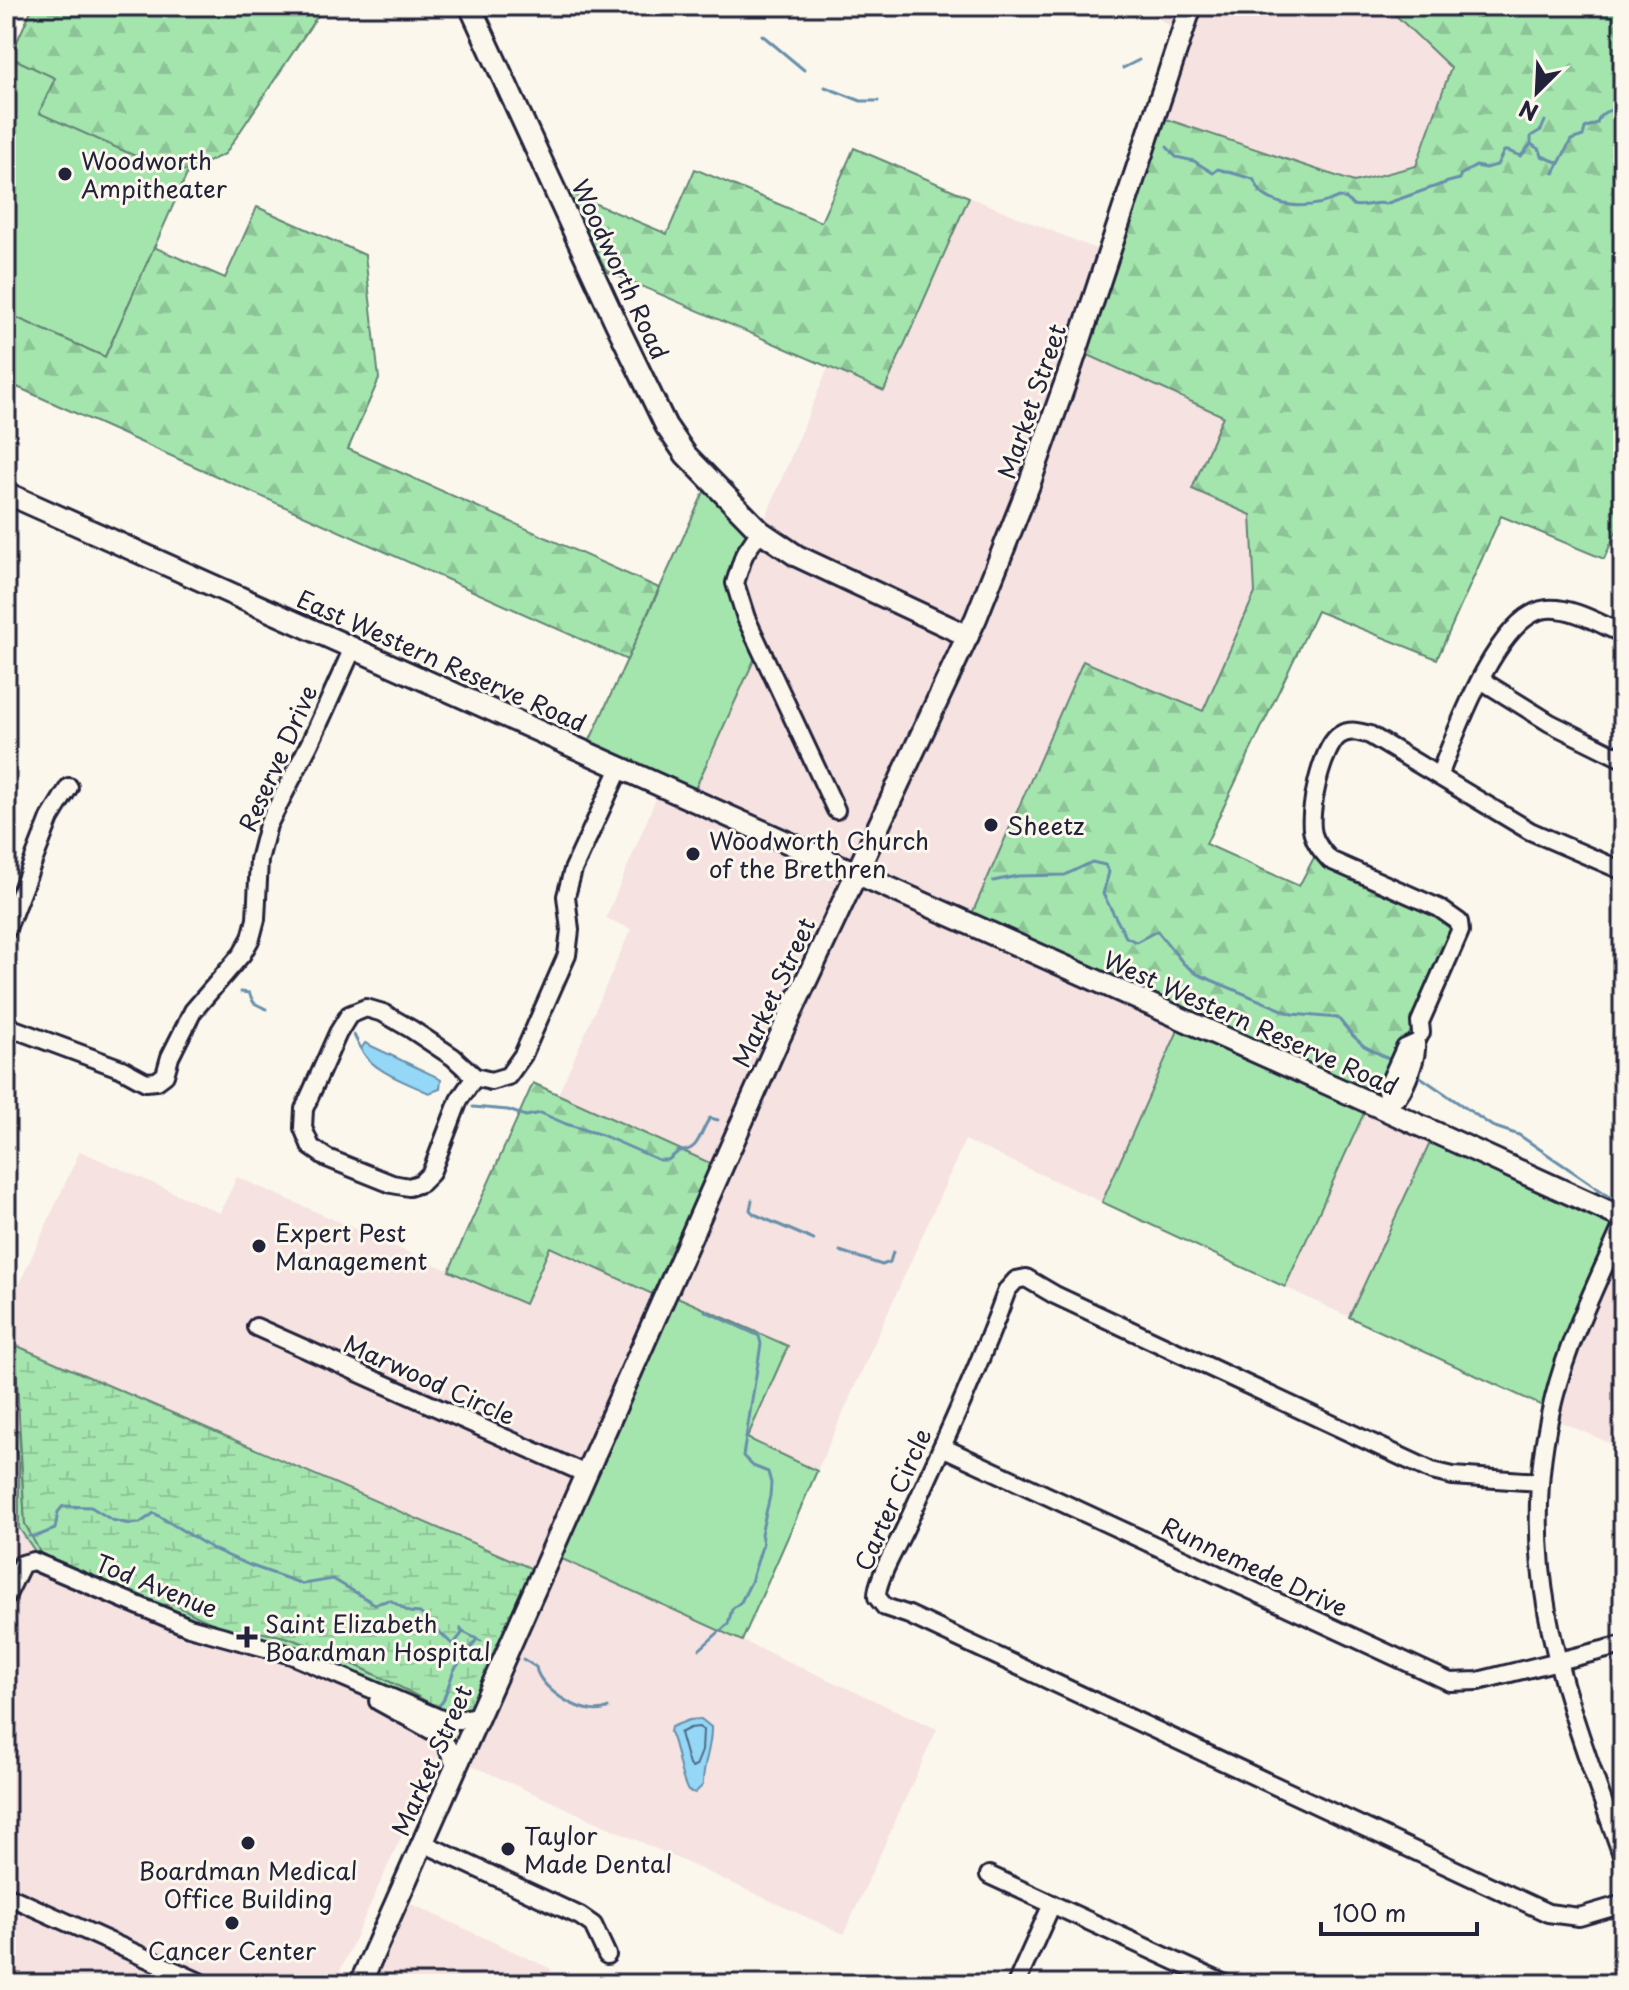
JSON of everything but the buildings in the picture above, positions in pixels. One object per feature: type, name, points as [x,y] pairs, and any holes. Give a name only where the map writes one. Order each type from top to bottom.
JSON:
[{"type":"main road","name":"Woodworth Road","points":[[470,6],[666,426],[686,455],[760,531],[797,556],[968,636]]},
{"type":"main road","name":"Market Street","points":[[360,1984],[771,1055],[968,636],[1005,548],[1060,399],[1191,6]]},
{"type":"main road","name":"East Western Reserve Road","points":[[6,493],[857,875]]},
{"type":"main road","name":"West Western Reserve Road","points":[[857,875],[1387,1106],[1623,1221]]},
{"type":"street","points":[[760,531],[744,555],[735,583],[746,618],[836,810]]},
{"type":"street","points":[[1439,776],[1481,680],[1516,623],[1528,614],[1543,609],[1572,612],[1623,634]]},
{"type":"street","name":"Reserve Drive","points":[[6,1026],[122,1069],[146,1082],[157,1081],[165,1075],[170,1057],[193,1011],[242,954],[251,938],[256,919],[259,860],[268,825],[353,648]]},
{"type":"street","points":[[1481,680],[1550,723],[1623,759]]},
{"type":"street","points":[[1421,1033],[1420,1022],[1460,931],[1459,922],[1439,908],[1330,860],[1319,848],[1313,834],[1314,802],[1327,751],[1339,736],[1349,732],[1370,735],[1530,831],[1623,871]]},
{"type":"street","points":[[475,1077],[459,1100],[431,1173],[421,1183],[409,1187],[392,1184],[327,1158],[311,1147],[303,1128],[304,1109],[338,1033],[349,1015],[366,1008],[383,1013],[411,1029],[453,1057],[475,1077],[491,1081],[508,1076],[523,1055],[567,955],[570,930],[566,896],[573,870],[620,768]]},
{"type":"street","points":[[6,931],[50,818],[69,787]]},
{"type":"street","points":[[1623,1221],[1567,1355],[1547,1430],[1540,1482],[1539,1559],[1556,1661],[1623,1858]]},
{"type":"street","name":"Carter Circle","points":[[1540,1482],[1453,1476],[1432,1471],[1055,1295],[1026,1278],[1016,1280],[1007,1290],[942,1447],[891,1561],[879,1580],[877,1597],[880,1604],[938,1628],[1548,1913],[1579,1917],[1623,1904]]},
{"type":"street","name":"Marwood Circle","points":[[256,1327],[586,1474]]},
{"type":"street","name":"Runnemede Drive","points":[[942,1447],[1443,1680],[1465,1683],[1623,1645]]},
{"type":"street","name":"Tod Avenue","points":[[6,1597],[22,1564],[33,1561],[189,1627],[291,1655],[444,1720],[480,1715]]},
{"type":"street","name":"Tod Avenue","points":[[355,1683],[387,1707],[436,1733],[447,1746],[456,1768]]},
{"type":"street","points":[[423,1843],[580,1916],[593,1925],[607,1955]]},
{"type":"street","points":[[989,1875],[1225,1984]]},
{"type":"street","points":[[6,1895],[204,1984]]},
{"type":"street","points":[[1016,1984],[1052,1904]]},
{"type":"shaded area","points":[[1139,6],[1386,6],[1451,68],[1416,166],[1354,182],[1154,115],[1181,33]]},
{"type":"shaded area","points":[[969,197],[1108,254],[1077,350],[1223,416],[1251,514],[1255,593],[1203,711],[1083,661],[968,924],[1183,1019],[1102,1202],[965,1140],[817,1471],[747,1438],[558,1095],[631,929],[606,918],[661,787],[735,583],[828,368],[884,391]]},
{"type":"shaded area","points":[[1369,1102],[1435,1132],[1349,1317],[1285,1287]]},
{"type":"shaded area","points":[[80,1151],[220,1213],[237,1177],[525,1304],[550,1247],[663,1299],[551,1554],[937,1729],[844,1934],[460,1760],[542,1573],[459,1710],[334,1984],[229,1984],[6,1883],[6,1313]]},
{"type":"shaded area","points":[[1623,1224],[1623,1449],[1550,1417]]},
{"type":"shaded area","points":[[6,1895],[204,1984],[6,1984]]},
{"type":"shaded area","points":[[399,1898],[551,1969],[544,1984],[360,1984]]},
{"type":"green space","points":[[33,6],[324,6],[225,154],[188,171],[162,168],[39,113],[55,78],[10,57]]},
{"type":"green space","points":[[1386,6],[1623,6],[1623,517],[1604,559],[1501,516],[1437,659],[1317,611],[1206,844],[1299,886],[1319,848],[1439,908],[1460,931],[1375,1104],[967,925],[1083,661],[1203,711],[1255,593],[1251,515],[1192,489],[1223,416],[1077,350],[1154,115],[1354,182],[1416,166],[1451,68]]},
{"type":"green space","points":[[10,57],[201,143],[105,357],[6,313],[6,67]]},
{"type":"green space","points":[[854,148],[969,197],[884,391],[588,263],[553,186],[667,234],[695,169],[821,222]]},
{"type":"green space","points":[[257,207],[365,255],[379,379],[348,449],[659,588],[627,660],[6,382],[6,313],[105,357],[154,247],[225,278]]},
{"type":"green space","points":[[709,481],[760,531],[735,583],[760,647],[690,800],[584,753]]},
{"type":"green space","points":[[1183,1019],[1369,1102],[1285,1287],[1102,1202]]},
{"type":"green space","points":[[533,1083],[721,1168],[663,1299],[550,1247],[525,1304],[449,1271]]},
{"type":"green space","points":[[1435,1132],[1623,1218],[1551,1410],[1349,1317]]},
{"type":"green space","points":[[666,1292],[788,1346],[747,1438],[817,1471],[742,1641],[551,1554]]},
{"type":"green space","points":[[15,1345],[542,1573],[480,1715],[459,1720],[376,1674],[311,1646],[282,1636],[221,1626],[173,1603],[165,1605],[144,1600],[41,1554],[25,1524]]},
{"type":"green space","points":[[19,1430],[25,1524],[73,1569],[144,1600],[173,1603],[204,1620],[285,1637],[326,1651],[418,1695],[452,1716],[166,1613],[39,1557],[19,1528],[19,1463],[11,1431]]},
{"type":"water","points":[[365,1043],[435,1076],[441,1080],[440,1089],[429,1093],[381,1070],[361,1049]]},
{"type":"water","points":[[701,1719],[711,1727],[711,1735],[703,1785],[695,1793],[688,1791],[685,1784],[670,1732],[671,1727]]},
{"type":"waterway","points":[[762,35],[804,70]]},
{"type":"waterway","points":[[1123,68],[1139,60]]},
{"type":"waterway","points":[[825,87],[861,101],[878,101]]},
{"type":"waterway","points":[[1554,173],[1571,140],[1583,136],[1585,128],[1597,123],[1604,113],[1623,106]]},
{"type":"waterway","points":[[1167,147],[1176,157],[1194,161],[1213,173],[1218,169],[1253,179],[1262,194],[1281,203],[1311,205],[1339,197],[1347,199],[1352,205],[1361,206],[1385,204],[1460,179],[1460,175],[1476,166],[1485,168],[1497,165],[1504,151],[1521,156],[1531,144],[1531,136],[1541,130],[1545,121]]},
{"type":"waterway","points":[[1531,144],[1540,150],[1542,156],[1559,163]]},
{"type":"waterway","points":[[993,881],[1018,876],[1065,875],[1092,862],[1105,865],[1109,872],[1103,894],[1126,937],[1136,942],[1157,931],[1184,964],[1197,974],[1292,1014],[1338,1018],[1364,1046],[1387,1058]]},
{"type":"waterway","points":[[241,992],[249,993],[254,1003],[266,1009]]},
{"type":"waterway","points":[[354,1035],[361,1049]]},
{"type":"waterway","points":[[1419,1076],[1492,1126],[1519,1135],[1616,1201]]},
{"type":"waterway","points":[[473,1107],[508,1110],[526,1116],[541,1113],[659,1160],[668,1160],[679,1151],[691,1148],[710,1118],[718,1120]]},
{"type":"waterway","points":[[752,1200],[750,1210],[754,1214],[814,1240]]},
{"type":"waterway","points":[[840,1251],[882,1265],[890,1262],[893,1252]]},
{"type":"waterway","points":[[700,1649],[728,1624],[732,1609],[741,1602],[751,1582],[763,1543],[761,1534],[771,1483],[768,1472],[753,1466],[743,1456],[761,1344],[759,1336],[705,1311]]},
{"type":"waterway","points":[[29,1536],[55,1529],[58,1512],[63,1506],[91,1507],[112,1520],[129,1524],[140,1523],[154,1513],[213,1549],[249,1565],[303,1584],[333,1579],[375,1604],[390,1600],[409,1612],[420,1613],[453,1645],[463,1632]]},
{"type":"waterway","points":[[461,1628],[461,1631],[481,1641]]},
{"type":"waterway","points":[[438,1707],[454,1670],[477,1639]]},
{"type":"waterway","points":[[523,1659],[536,1667],[546,1685],[566,1701],[589,1710],[608,1708]]},
{"type":"place","name":"Woodworth Ampitheater","points":[[65,174]]},
{"type":"place","name":"Sheetz","points":[[991,825]]},
{"type":"place","name":"Woodworth Church of the Brethren","points":[[693,854]]},
{"type":"place","name":"Expert Pest Management","points":[[259,1246]]},
{"type":"place","name":"Saint Elizabeth Boardman Hospital","points":[[247,1637]]},
{"type":"place","name":"Boardman Medical Office Building","points":[[248,1843]]},
{"type":"place","name":"Taylor Made Dental","points":[[508,1849]]},
{"type":"place","name":"Cancer Center","points":[[232,1923]]}]
